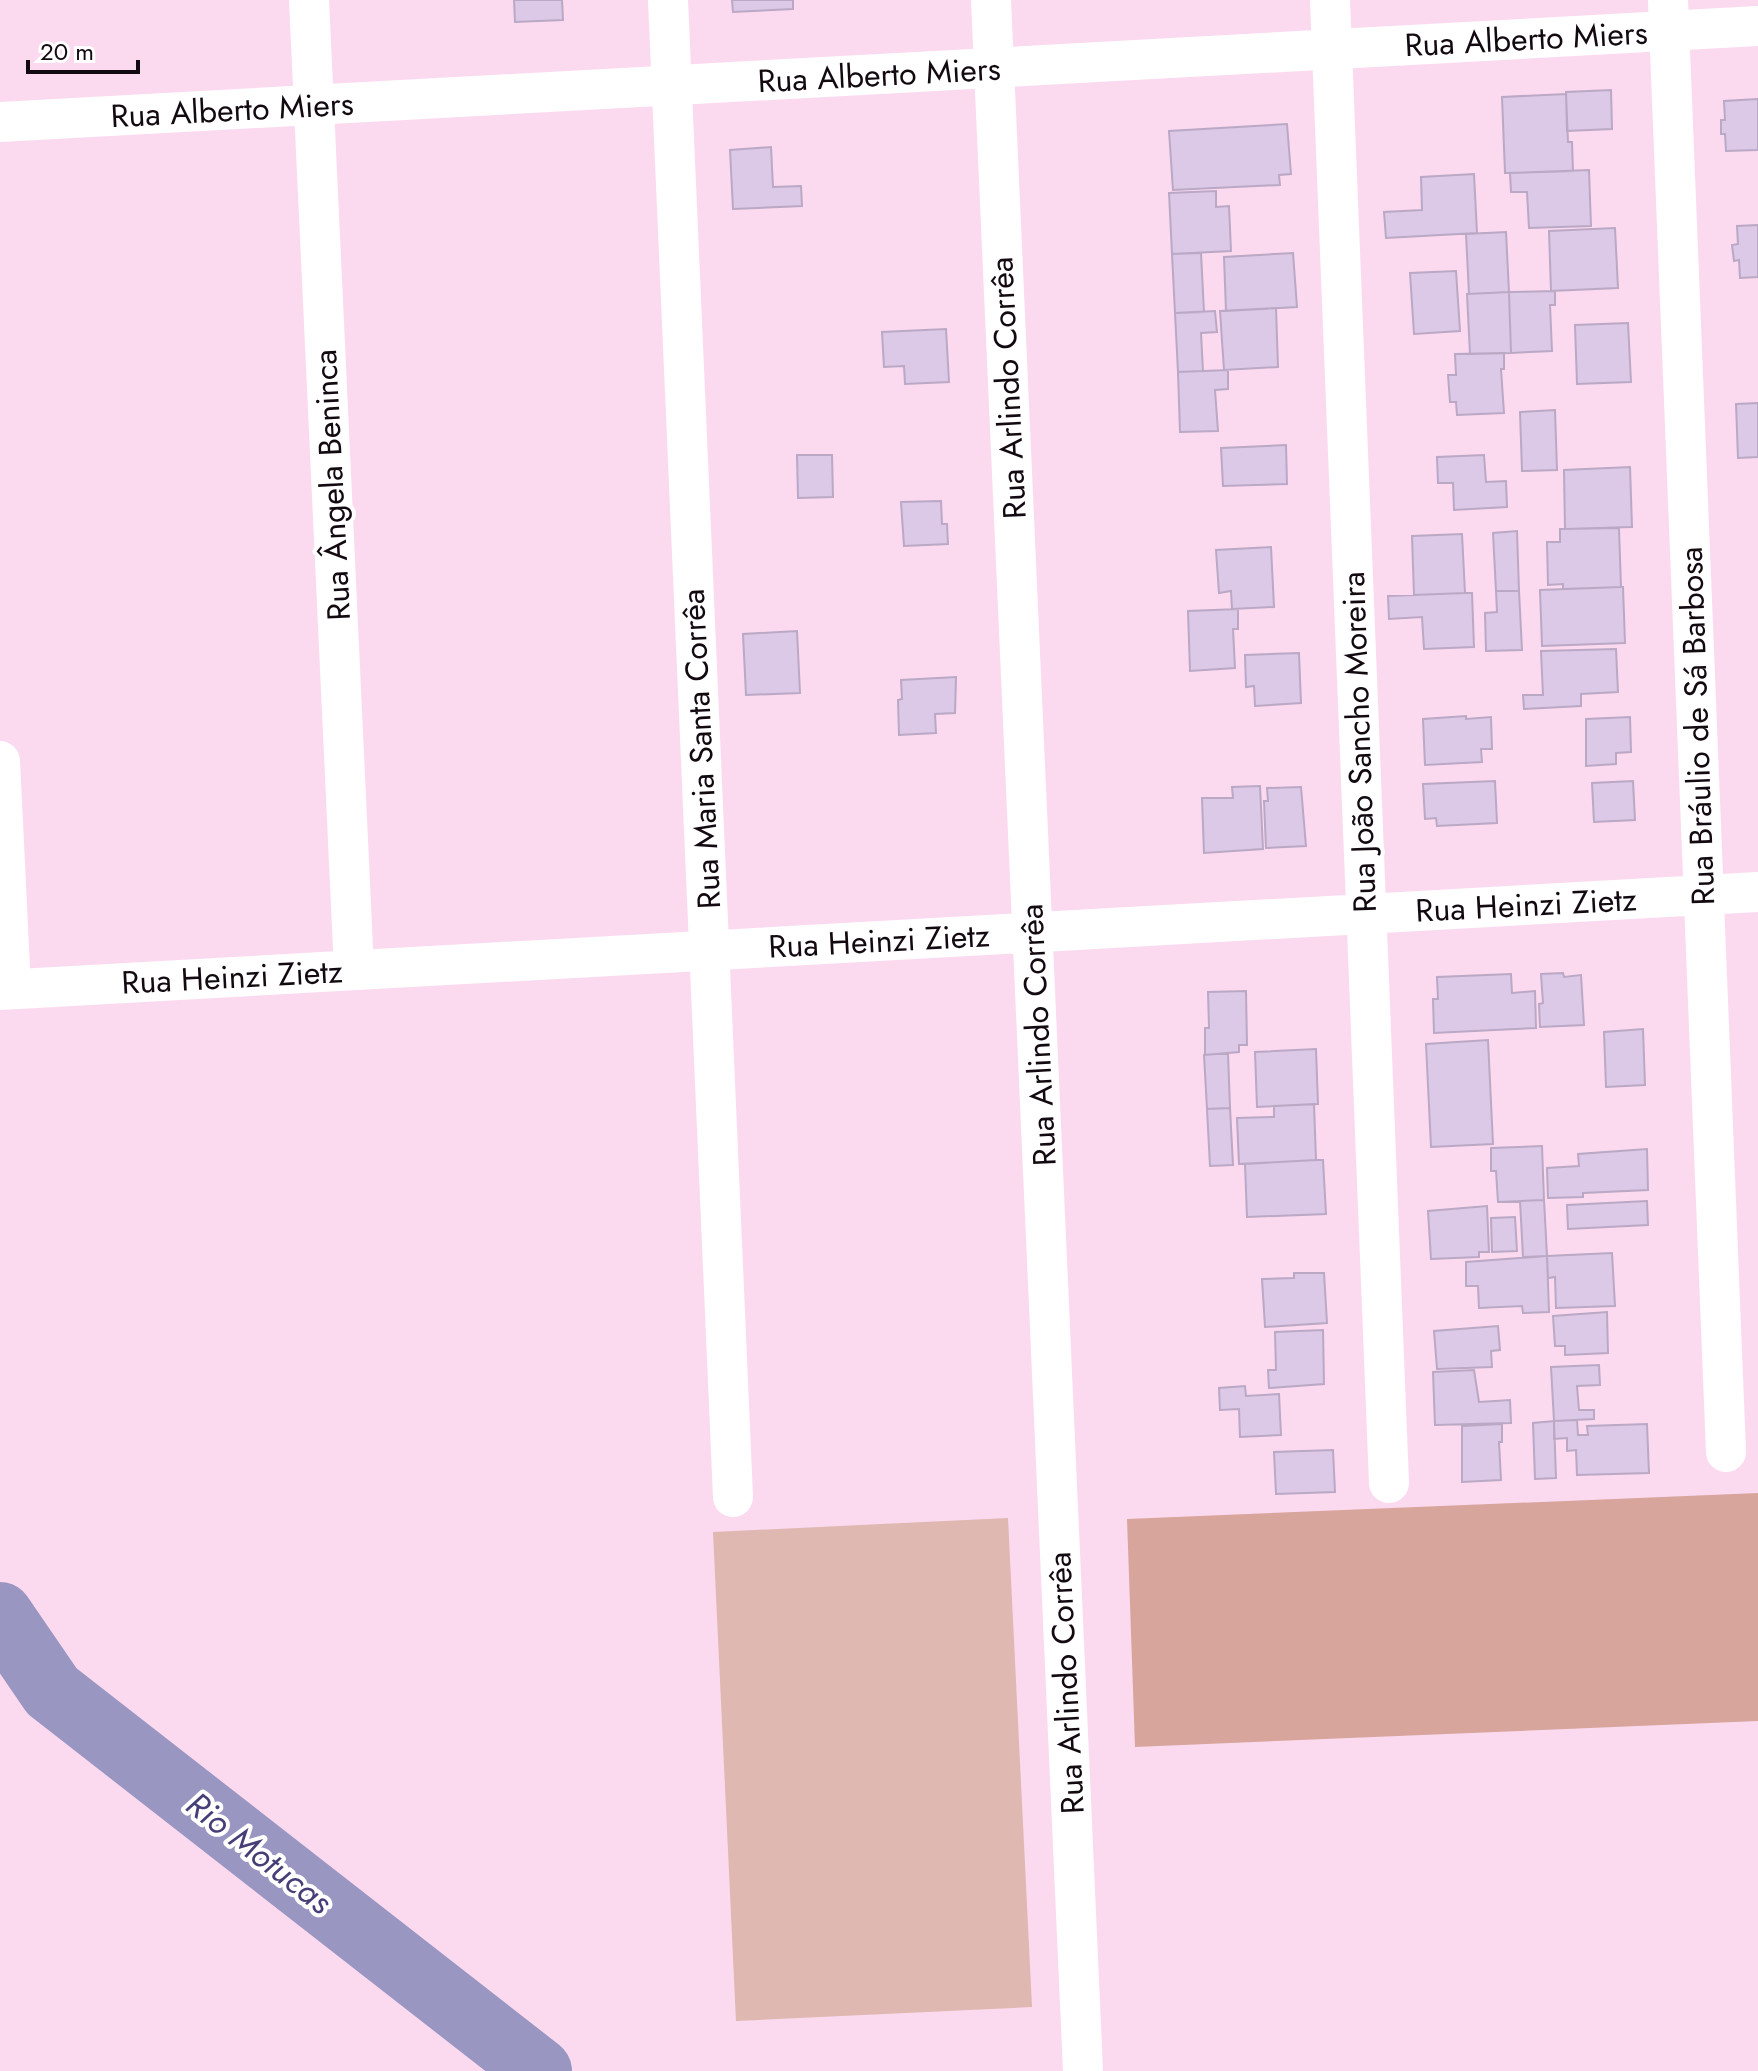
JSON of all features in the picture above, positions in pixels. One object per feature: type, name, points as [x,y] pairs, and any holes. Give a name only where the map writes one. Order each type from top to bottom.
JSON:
[{"type":"street","name":"Rua Ângela Beninca","points":[[309,0],[354,970]]},
{"type":"street","name":"Rua Maria Santa Corrêa","points":[[668,0],[733,1497]]},
{"type":"street","name":"Rua Arlindo Corrêa","points":[[991,0],[1083,2071]]},
{"type":"street","name":"Rua João Sancho Moreira","points":[[1330,0],[1389,1483]]},
{"type":"street","name":"Rua Alberto Miers","points":[[0,122],[1332,50],[1668,16],[1758,26]]},
{"type":"street","name":"Rua Bráulio de Sá Barbosa","points":[[1668,16],[1726,1452]]},
{"type":"street","points":[[0,761],[5,989]]},
{"type":"street","name":"Rua Heinzi Zietz","points":[[5,989],[1758,892]]},
{"type":"shaded area","points":[[1758,1493],[1758,1721],[1135,1747],[1127,1519]]},
{"type":"shaded area","points":[[1008,1518],[1032,2007],[736,2021],[713,1532]]},
{"type":"building","points":[[514,0],[562,0],[563,20],[515,22]]},
{"type":"building","points":[[732,0],[793,0],[793,9],[733,12]]},
{"type":"building","points":[[1611,90],[1612,129],[1567,131],[1566,92]]},
{"type":"building","points":[[1566,94],[1573,171],[1505,173],[1502,97]]},
{"type":"building","points":[[1758,99],[1758,150],[1726,151],[1725,134],[1721,134],[1721,120],[1725,120],[1724,101]]},
{"type":"building","points":[[1287,124],[1291,174],[1279,175],[1280,185],[1173,190],[1169,131]]},
{"type":"building","points":[[771,147],[773,187],[801,186],[802,206],[733,209],[730,150]]},
{"type":"building","points":[[1589,170],[1591,226],[1529,228],[1527,192],[1511,192],[1510,173]]},
{"type":"building","points":[[1474,174],[1477,233],[1386,238],[1384,212],[1422,210],[1421,177]]},
{"type":"building","points":[[1216,191],[1216,207],[1229,206],[1231,251],[1172,254],[1169,193]]},
{"type":"building","points":[[1758,225],[1758,277],[1740,278],[1739,260],[1734,261],[1732,245],[1738,244],[1737,226]]},
{"type":"building","points":[[1615,228],[1618,288],[1551,291],[1549,231]]},
{"type":"building","points":[[1506,232],[1509,292],[1469,294],[1466,234]]},
{"type":"building","points":[[1201,253],[1204,312],[1175,313],[1172,254]]},
{"type":"building","points":[[1293,253],[1297,307],[1226,311],[1224,257]]},
{"type":"building","points":[[1456,271],[1460,331],[1414,334],[1410,273]]},
{"type":"building","points":[[1555,291],[1555,305],[1550,305],[1552,351],[1511,353],[1509,292]]},
{"type":"building","points":[[1509,292],[1511,353],[1470,354],[1467,294]]},
{"type":"building","points":[[1276,308],[1278,367],[1224,370],[1220,311]]},
{"type":"building","points":[[1215,311],[1217,332],[1201,333],[1203,371],[1178,372],[1175,313]]},
{"type":"building","points":[[1628,323],[1631,382],[1577,384],[1575,325]]},
{"type":"building","points":[[946,329],[949,382],[905,384],[904,366],[884,367],[882,332]]},
{"type":"building","points":[[1504,353],[1504,369],[1501,369],[1504,413],[1457,415],[1456,402],[1450,402],[1448,375],[1456,375],[1455,354]]},
{"type":"building","points":[[1228,370],[1228,389],[1215,390],[1218,431],[1180,432],[1178,372]]},
{"type":"building","points":[[1758,403],[1758,457],[1738,458],[1736,404]]},
{"type":"building","points":[[1555,410],[1557,470],[1522,471],[1520,412]]},
{"type":"building","points":[[1286,445],[1287,484],[1223,486],[1221,448]]},
{"type":"building","points":[[797,455],[832,455],[833,497],[798,498]]},
{"type":"building","points":[[1484,455],[1486,482],[1506,481],[1507,507],[1454,510],[1453,483],[1438,483],[1437,457]]},
{"type":"building","points":[[1630,467],[1632,527],[1565,529],[1564,470]]},
{"type":"building","points":[[941,501],[942,524],[947,524],[948,544],[904,546],[901,502]]},
{"type":"building","points":[[1619,528],[1621,587],[1563,589],[1563,584],[1548,585],[1547,542],[1560,542],[1560,529]]},
{"type":"building","points":[[1517,531],[1519,591],[1496,591],[1493,533]]},
{"type":"building","points":[[1462,534],[1465,593],[1414,595],[1412,536]]},
{"type":"building","points":[[1271,547],[1274,607],[1232,609],[1231,591],[1219,593],[1216,550]]},
{"type":"building","points":[[1623,587],[1625,643],[1542,646],[1540,590]]},
{"type":"building","points":[[1496,591],[1519,591],[1522,650],[1486,651],[1485,613],[1497,612]]},
{"type":"building","points":[[1472,593],[1474,647],[1424,649],[1422,617],[1389,619],[1388,596]]},
{"type":"building","points":[[1238,609],[1238,629],[1233,629],[1235,668],[1190,671],[1188,611]]},
{"type":"building","points":[[797,631],[800,693],[746,695],[743,634]]},
{"type":"building","points":[[1616,649],[1618,692],[1581,694],[1581,706],[1524,709],[1523,695],[1543,695],[1541,651]]},
{"type":"building","points":[[1299,653],[1301,703],[1255,706],[1254,686],[1246,687],[1245,655]]},
{"type":"building","points":[[956,677],[955,713],[935,714],[936,733],[899,735],[901,680]]},
{"type":"building","points":[[1466,716],[1466,719],[1491,717],[1492,749],[1481,749],[1482,762],[1425,765],[1423,719]]},
{"type":"building","points":[[1630,717],[1631,752],[1616,753],[1616,764],[1586,766],[1586,719]]},
{"type":"building","points":[[1495,781],[1497,823],[1437,826],[1436,818],[1425,819],[1423,784]]},
{"type":"building","points":[[1633,781],[1635,820],[1594,822],[1592,783]]},
{"type":"building","points":[[1260,786],[1263,849],[1204,853],[1202,798],[1233,798],[1232,787]]},
{"type":"building","points":[[1301,787],[1306,846],[1266,848],[1264,801],[1268,801],[1267,788]]},
{"type":"building","points":[[1563,973],[1564,977],[1581,975],[1584,1025],[1540,1027],[1539,1004],[1543,1003],[1541,974]]},
{"type":"building","points":[[1511,974],[1512,993],[1535,991],[1536,1028],[1434,1033],[1433,999],[1438,999],[1437,977]]},
{"type":"building","points":[[1246,991],[1247,1045],[1239,1045],[1239,1052],[1205,1055],[1205,1028],[1209,1028],[1208,992]]},
{"type":"building","points":[[1643,1029],[1645,1085],[1606,1087],[1604,1032]]},
{"type":"building","points":[[1488,1040],[1493,1144],[1431,1147],[1426,1044]]},
{"type":"building","points":[[1316,1049],[1318,1104],[1257,1107],[1255,1052]]},
{"type":"building","points":[[1228,1053],[1230,1108],[1207,1109],[1204,1055]]},
{"type":"building","points":[[1314,1104],[1316,1160],[1239,1164],[1237,1118],[1274,1117],[1274,1106]]},
{"type":"building","points":[[1230,1108],[1233,1165],[1210,1166],[1207,1109]]},
{"type":"building","points":[[1542,1146],[1544,1200],[1498,1202],[1496,1171],[1491,1171],[1491,1148]]},
{"type":"building","points":[[1647,1149],[1648,1190],[1548,1198],[1547,1168],[1579,1166],[1578,1154]]},
{"type":"building","points":[[1323,1160],[1326,1214],[1247,1217],[1245,1164]]},
{"type":"building","points":[[1544,1200],[1547,1256],[1523,1257],[1520,1201]]},
{"type":"building","points":[[1647,1201],[1648,1225],[1568,1229],[1567,1205]]},
{"type":"building","points":[[1487,1206],[1489,1252],[1479,1252],[1479,1257],[1431,1259],[1428,1211]]},
{"type":"building","points":[[1515,1217],[1517,1251],[1492,1252],[1491,1218]]},
{"type":"building","points":[[1612,1253],[1615,1306],[1556,1308],[1555,1277],[1548,1278],[1547,1256]]},
{"type":"building","points":[[1547,1256],[1549,1312],[1523,1313],[1522,1306],[1479,1308],[1478,1286],[1466,1286],[1466,1262]]},
{"type":"building","points":[[1294,1273],[1324,1273],[1327,1323],[1265,1327],[1262,1279],[1294,1278]]},
{"type":"building","points":[[1607,1312],[1608,1353],[1565,1355],[1565,1346],[1555,1346],[1553,1316]]},
{"type":"building","points":[[1498,1326],[1500,1350],[1491,1351],[1492,1367],[1437,1369],[1434,1331]]},
{"type":"building","points":[[1323,1330],[1324,1384],[1269,1388],[1268,1370],[1276,1370],[1275,1332]]},
{"type":"building","points":[[1599,1365],[1600,1385],[1577,1386],[1579,1410],[1594,1410],[1594,1419],[1554,1421],[1551,1367]]},
{"type":"building","points":[[1474,1370],[1479,1402],[1510,1400],[1511,1423],[1435,1425],[1433,1372]]},
{"type":"building","points":[[1245,1386],[1246,1396],[1279,1394],[1281,1435],[1240,1437],[1239,1409],[1220,1410],[1219,1388]]},
{"type":"building","points":[[1577,1420],[1578,1435],[1588,1435],[1587,1426],[1647,1424],[1649,1473],[1577,1475],[1576,1450],[1567,1451],[1567,1438],[1554,1439],[1554,1421]]},
{"type":"building","points":[[1554,1421],[1556,1478],[1535,1479],[1533,1423]]},
{"type":"building","points":[[1502,1424],[1502,1442],[1499,1442],[1501,1480],[1462,1482],[1462,1426]]},
{"type":"building","points":[[1333,1450],[1335,1492],[1276,1494],[1274,1452]]},
{"type":"waterway","name":"Rio Motucas","points":[[0,1615],[52,1691],[539,2071]]},
{"type":"waterway","points":[[0,1651],[52,1691]]}]
